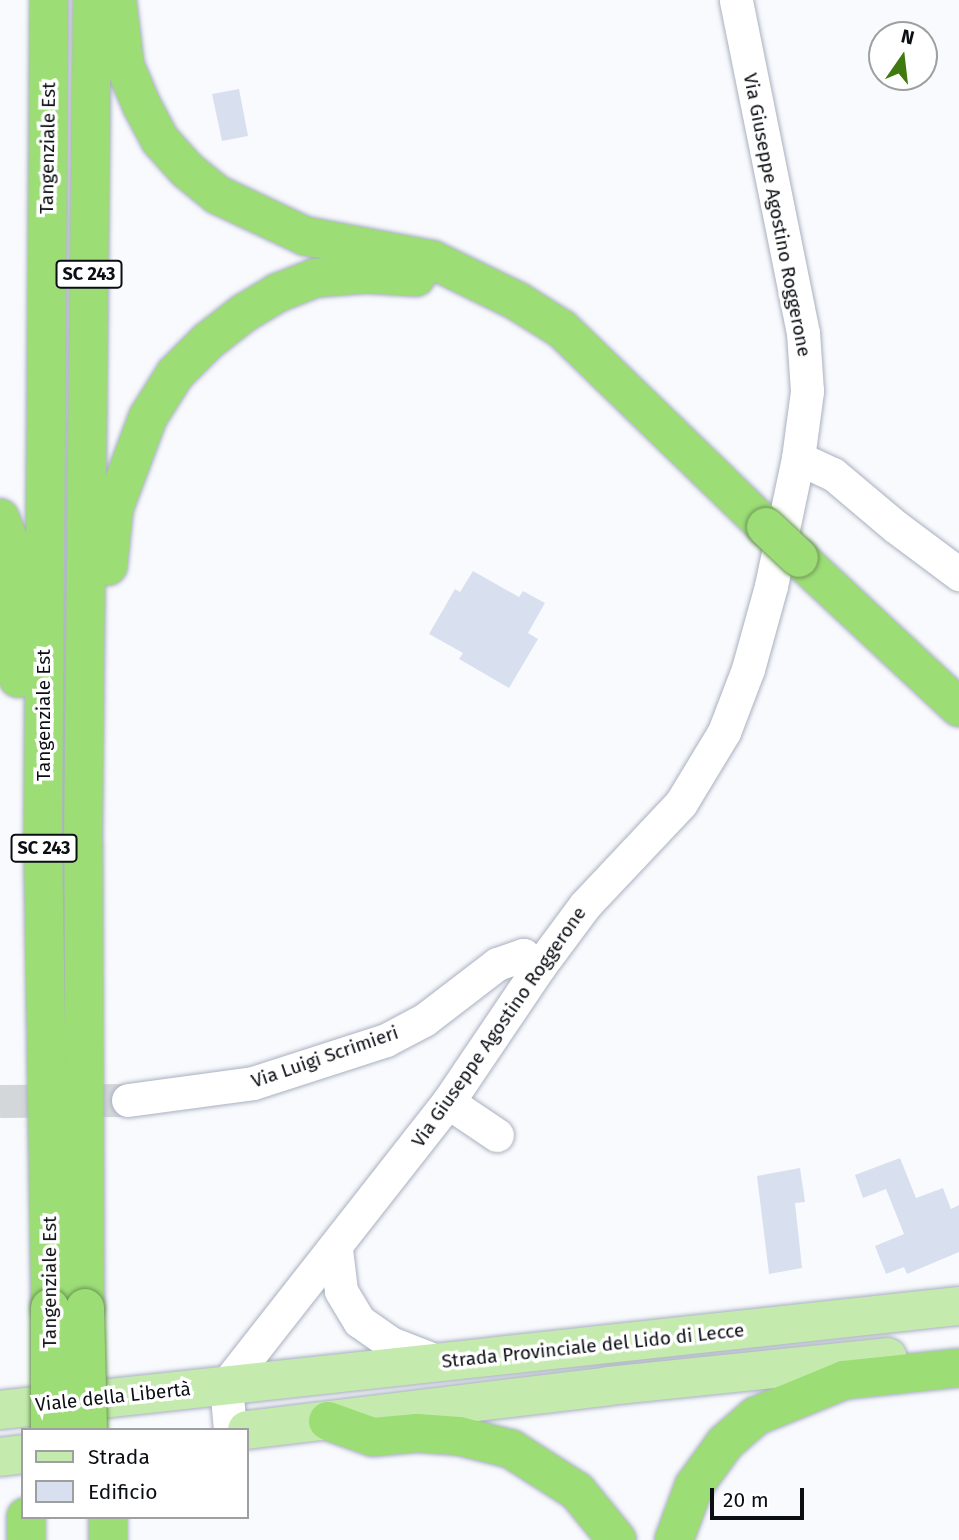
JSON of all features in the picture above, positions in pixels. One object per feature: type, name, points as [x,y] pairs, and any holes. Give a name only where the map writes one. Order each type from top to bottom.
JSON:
[{"type":"highway","name":"Tangenziale Est","points":[[50,0],[43,840],[68,1308],[69,1380],[87,1428]]},
{"type":"highway","name":"Tangenziale Est","points":[[68,1308],[83,842],[93,0]]},
{"type":"highway","points":[[117,0],[125,66],[160,140],[187,170],[218,195],[258,217],[305,236],[433,260],[517,301],[562,330],[766,527],[959,707]]},
{"type":"highway","points":[[83,842],[103,746],[108,550],[114,508],[148,418],[175,374],[208,341],[244,313],[277,293],[315,278],[398,274],[433,281],[476,282]]},
{"type":"highway","points":[[0,518],[9,541],[16,577],[20,739],[43,840]]},
{"type":"highway","points":[[674,1540],[694,1486],[725,1443],[756,1416],[844,1380],[959,1368]]},
{"type":"highway","name":"Tangenziale Est","points":[[51,1428],[69,1380]]},
{"type":"highway","points":[[42,1428],[69,1380]]},
{"type":"highway","points":[[69,1380],[96,1428]]},
{"type":"highway","points":[[328,1421],[373,1437],[417,1433],[459,1436],[511,1448],[577,1491],[617,1540]]},
{"type":"highway","points":[[26,1519],[26,1540]]},
{"type":"highway","points":[[49,1519],[49,1540]]},
{"type":"highway","points":[[89,1519],[89,1540]]},
{"type":"highway","points":[[108,1519],[108,1540]]},
{"type":"main road","name":"Strada Provinciale del Lido di Lecce","points":[[226,1385],[959,1306]]},
{"type":"main road","points":[[248,1430],[608,1386],[959,1349]]},
{"type":"main road","name":"Viale della Libertà","points":[[0,1410],[226,1385]]},
{"type":"main road","points":[[0,1457],[21,1454]]},
{"type":"street","name":"Via Giuseppe Agostino Roggerone","points":[[226,1385],[336,1249],[448,1102],[539,967],[585,905],[681,803],[724,732],[748,669],[771,586],[798,458],[807,390],[803,333],[736,0]]},
{"type":"street","points":[[798,458],[833,474],[896,527],[959,574]]},
{"type":"street","name":"Via Luigi Scrimieri","points":[[128,1100],[253,1083],[386,1040],[424,1020],[497,964],[523,955],[539,967]]},
{"type":"street","points":[[448,1102],[497,1135]]},
{"type":"street","points":[[336,1249],[341,1291],[359,1321],[390,1343],[439,1362]]},
{"type":"street","points":[[226,1385],[230,1428]]},
{"type":"building","points":[[239,89],[248,136],[222,141],[212,94]]},
{"type":"building","points":[[473,571],[519,597],[523,591],[545,603],[528,633],[538,639],[509,688],[459,659],[463,653],[429,634],[455,589],[460,592]]},
{"type":"building","points":[[900,1158],[916,1198],[943,1188],[951,1209],[959,1205],[959,1252],[907,1274],[904,1267],[886,1274],[875,1246],[904,1234],[886,1189],[863,1198],[855,1175]]},
{"type":"building","points":[[800,1168],[805,1202],[795,1203],[802,1268],[769,1274],[757,1176]]},
{"type":"tunnel","points":[[0,1101],[128,1100]]}]
